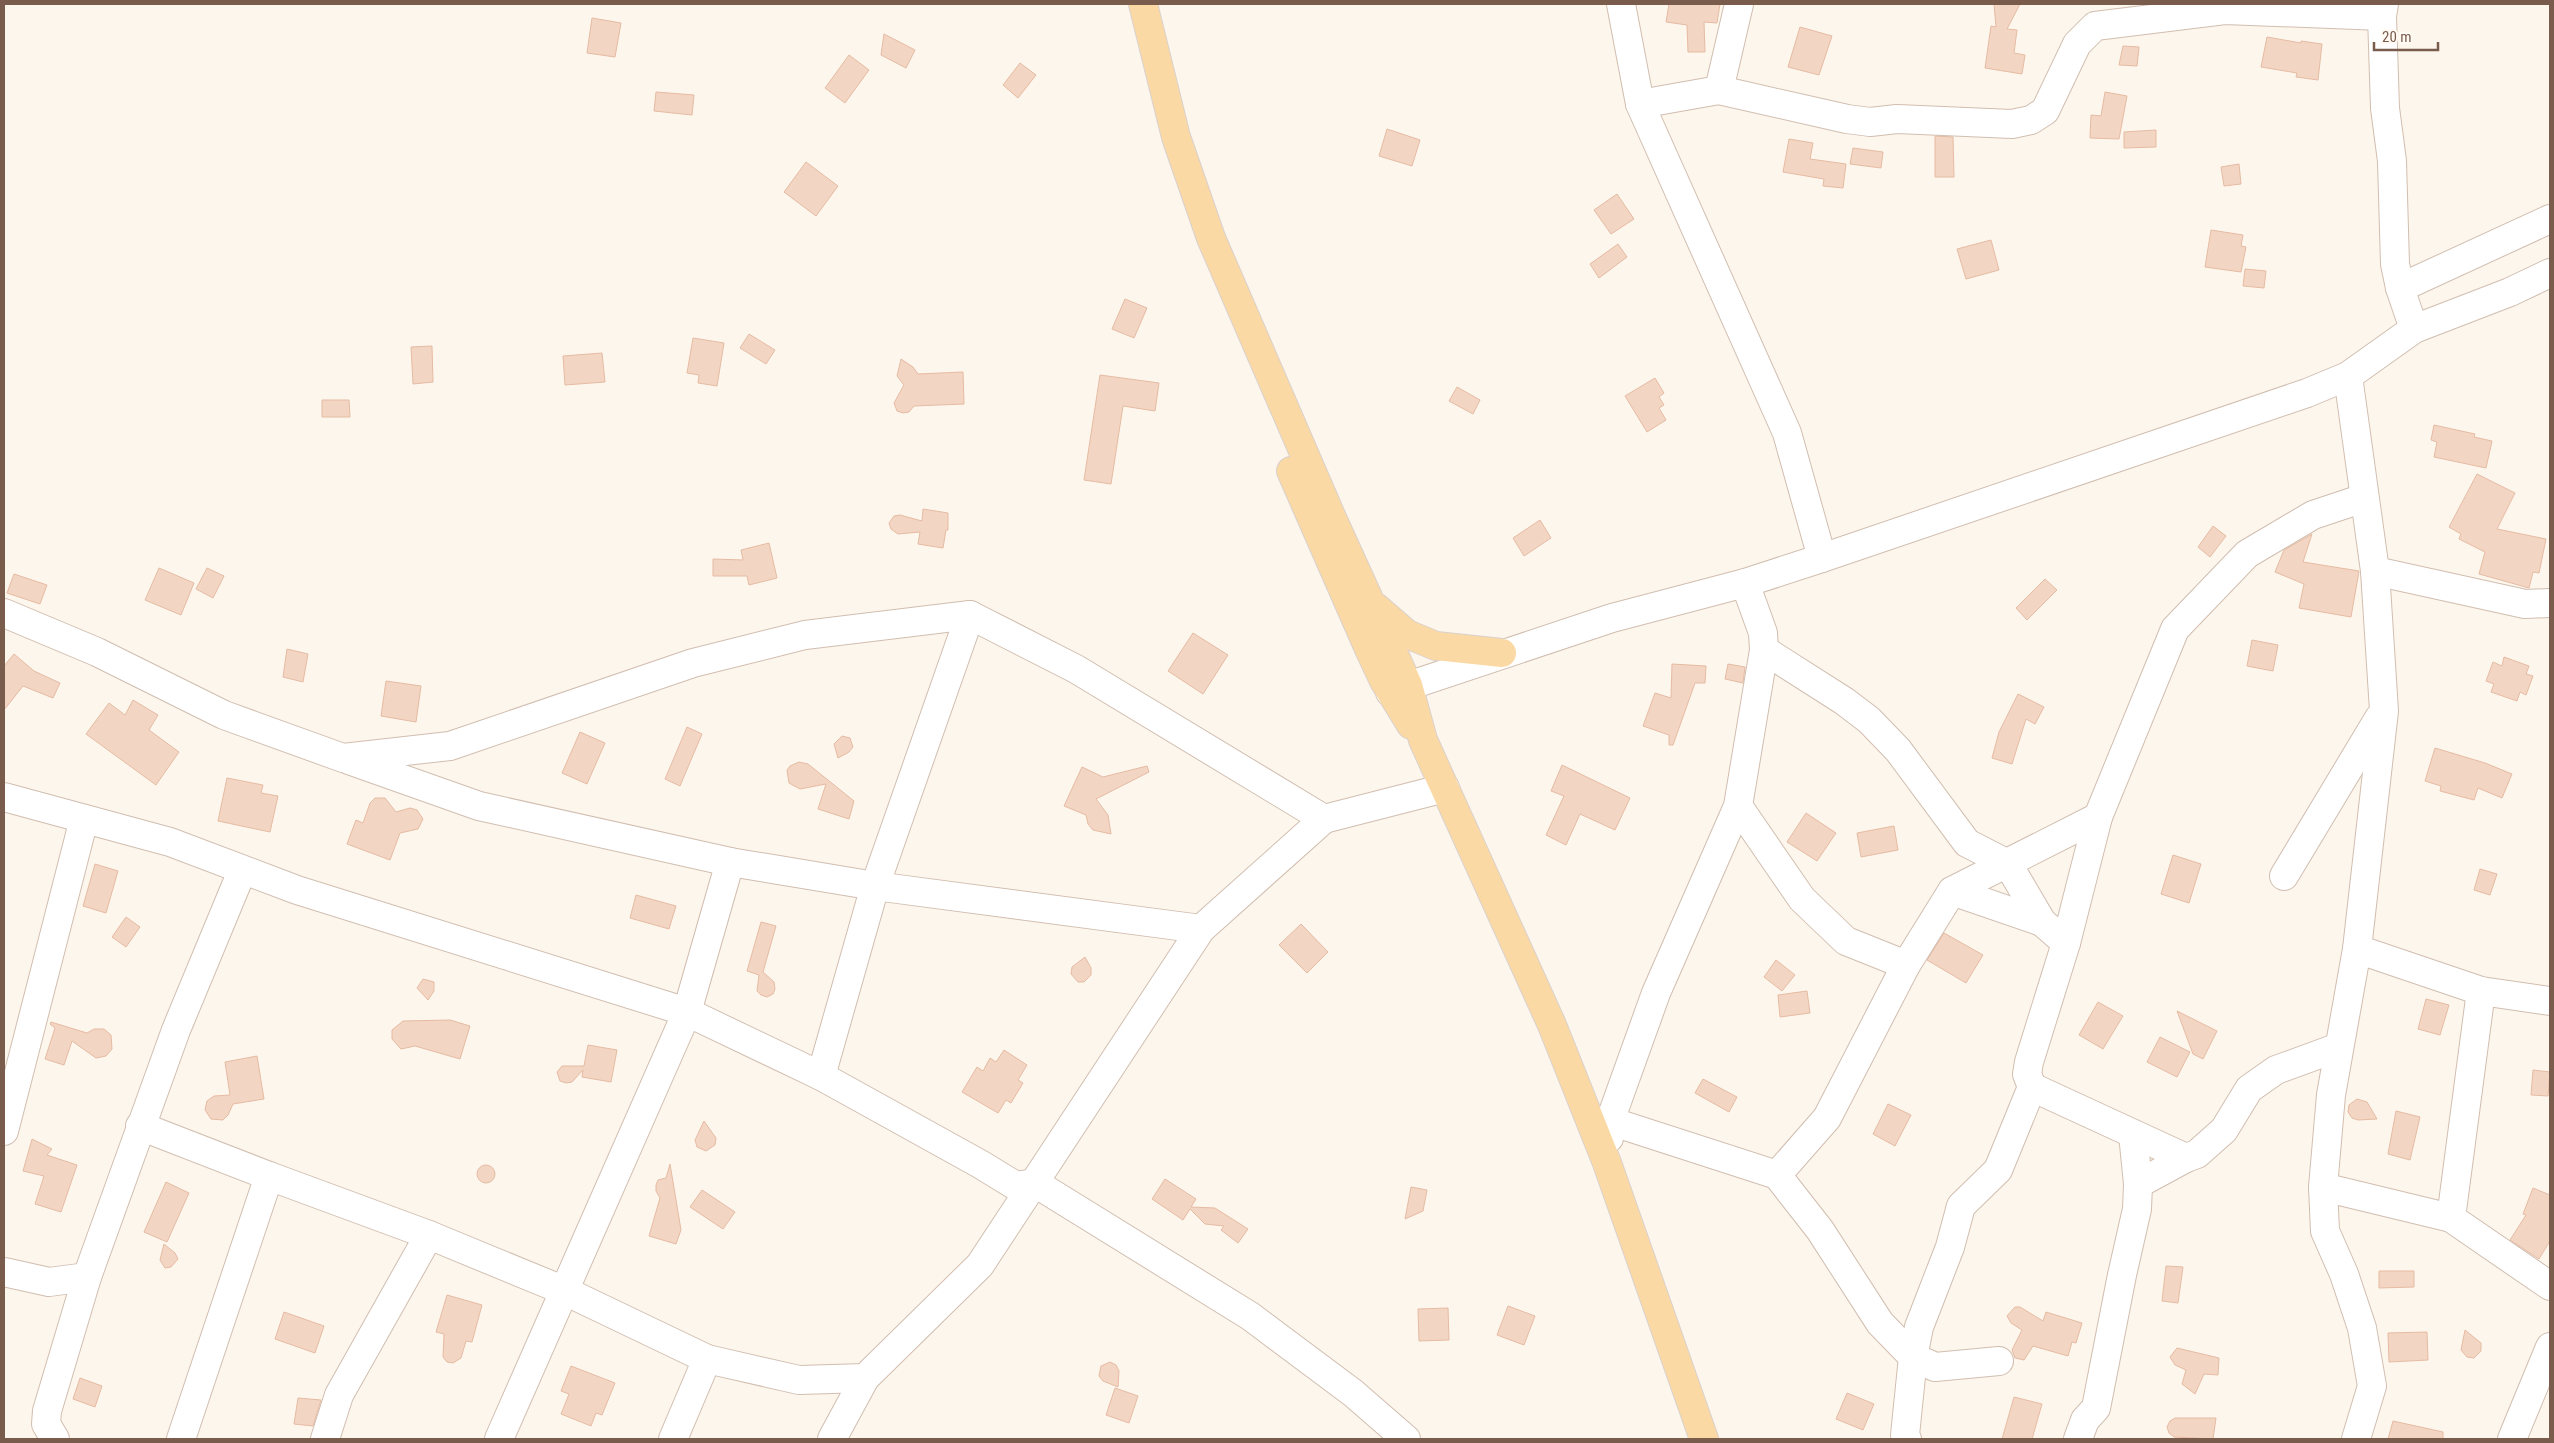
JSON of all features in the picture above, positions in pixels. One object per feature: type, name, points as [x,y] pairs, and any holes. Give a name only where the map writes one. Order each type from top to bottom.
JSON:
[{"type":"main road","points":[[1143,4],[1176,137],[1211,238],[1241,312],[1373,606],[1399,688],[1406,719],[1423,740],[1552,1025],[1607,1163],[1704,1439]]},
{"type":"main road","points":[[1241,312],[1248,355],[1272,425],[1352,613],[1399,688]]},
{"type":"main road","points":[[1373,606],[1407,634],[1436,646],[1502,653]]},
{"type":"street","points":[[1621,4],[1640,104],[1787,433],[1822,558]]},
{"type":"street","points":[[1720,90],[1739,4]]},
{"type":"street","points":[[1640,104],[1720,90],[1870,122],[1897,119],[2012,124],[2031,120],[2046,111],[2077,44],[2097,15],[2225,10],[2383,10],[2385,108],[2392,160],[2395,264],[2400,288],[2414,329]]},
{"type":"street","points":[[2400,288],[2550,219]]},
{"type":"street","points":[[1399,688],[1612,618],[1745,582],[1822,558],[2298,396],[2348,376],[2414,329],[2510,292],[2550,273]]},
{"type":"street","points":[[2348,376],[2375,571],[2384,711],[2357,949],[2331,1095],[2323,1187],[2325,1231],[2344,1274],[2362,1328],[2372,1386],[2356,1439]]},
{"type":"street","points":[[1907,1439],[1905,1435],[1913,1357],[1919,1327],[1950,1247],[1961,1206],[1998,1170],[2032,1087],[2027,1074],[2029,1062],[2066,943],[2098,817],[2175,629],[2247,554],[2313,515],[2364,498]]},
{"type":"street","points":[[2375,571],[2525,604],[2550,603]]},
{"type":"street","points":[[1607,1163],[1610,1121],[1656,993],[1738,806],[1764,650],[1763,632],[1745,582]]},
{"type":"street","points":[[4,613],[97,652],[224,716],[479,806],[730,862],[875,886],[1201,929]]},
{"type":"street","points":[[343,758],[450,746],[693,663],[805,635],[970,615],[1076,669],[1324,819]]},
{"type":"street","points":[[821,1076],[875,886],[970,615]]},
{"type":"street","points":[[1764,650],[1844,701],[1869,720],[1898,750],[1968,843],[2008,864],[2042,922],[2066,943]]},
{"type":"street","points":[[2284,876],[2384,711]]},
{"type":"street","points":[[832,1439],[865,1378],[980,1265],[1201,929],[1324,819],[1445,788]]},
{"type":"street","points":[[4,797],[170,842],[242,871],[306,893],[687,1012],[821,1076],[1016,1186],[1035,1183],[1250,1316],[1353,1393],[1406,1439]]},
{"type":"street","points":[[1738,806],[1802,899],[1846,941],[1906,966]]},
{"type":"street","points":[[1777,1175],[1827,1118],[1906,966],[1952,891],[2098,817]]},
{"type":"street","points":[[4,1131],[84,819]]},
{"type":"street","points":[[499,1439],[687,1012],[730,862]]},
{"type":"street","points":[[54,1439],[46,1424],[47,1411],[87,1277],[176,1030],[242,871]]},
{"type":"street","points":[[1952,891],[2042,922]]},
{"type":"street","points":[[2357,949],[2481,992],[2550,1001]]},
{"type":"street","points":[[2450,1218],[2481,992]]},
{"type":"street","points":[[2138,1184],[2197,1154],[2224,1130],[2249,1089],[2276,1070],[2339,1047]]},
{"type":"street","points":[[2032,1087],[2186,1158]]},
{"type":"street","points":[[1610,1121],[1777,1175],[1820,1230],[1880,1323],[1913,1357],[1935,1367],[1999,1361]]},
{"type":"street","points":[[140,1126],[429,1235],[565,1291],[707,1359],[799,1380],[865,1378]]},
{"type":"street","points":[[2078,1439],[2085,1420],[2096,1408],[2137,1209],[2138,1184],[2133,1134]]},
{"type":"street","points":[[181,1439],[269,1176]]},
{"type":"street","points":[[2323,1187],[2450,1218],[2550,1286]]},
{"type":"street","points":[[325,1439],[339,1395],[429,1235]]},
{"type":"street","points":[[4,1272],[49,1282],[87,1277]]},
{"type":"street","points":[[2512,1439],[2550,1347]]},
{"type":"street","points":[[672,1439],[707,1359]]},
{"type":"building","points":[[1669,4],[1720,4],[1717,23],[1704,22],[1705,52],[1688,52],[1687,25],[1666,22]]},
{"type":"building","points":[[1994,4],[2020,4],[2007,29],[2017,30],[2014,53],[2025,55],[2022,74],[1985,68],[1991,26],[1996,27]]},
{"type":"building","points":[[592,18],[621,23],[615,57],[587,53]]},
{"type":"building","points":[[1800,27],[1832,36],[1819,75],[1788,67]]},
{"type":"building","points":[[884,34],[915,50],[906,68],[881,55]]},
{"type":"building","points":[[2267,37],[2301,43],[2301,41],[2322,44],[2318,80],[2296,77],[2297,73],[2261,67]]},
{"type":"building","points":[[2123,46],[2139,47],[2137,66],[2119,65]]},
{"type":"building","points":[[849,55],[869,70],[845,103],[825,88]]},
{"type":"building","points":[[1020,63],[1036,75],[1018,98],[1003,85]]},
{"type":"building","points":[[656,92],[694,95],[692,115],[654,111]]},
{"type":"building","points":[[2105,92],[2127,96],[2119,139],[2090,138],[2091,115],[2101,116]]},
{"type":"building","points":[[1387,129],[1420,140],[1412,166],[1379,156]]},
{"type":"building","points":[[2156,130],[2156,147],[2124,148],[2124,132]]},
{"type":"building","points":[[1935,136],[1953,137],[1954,177],[1935,177]]},
{"type":"building","points":[[1789,139],[1813,143],[1810,159],[1846,164],[1843,188],[1823,186],[1824,179],[1783,172]]},
{"type":"building","points":[[1853,148],[1883,152],[1881,168],[1850,164]]},
{"type":"building","points":[[806,162],[838,186],[816,216],[784,192]]},
{"type":"building","points":[[2239,164],[2241,184],[2224,186],[2221,167]]},
{"type":"building","points":[[1617,194],[1634,219],[1611,234],[1594,210]]},
{"type":"building","points":[[2211,230],[2243,235],[2241,246],[2246,247],[2241,272],[2205,267]]},
{"type":"building","points":[[1991,240],[1999,270],[1966,279],[1957,249]]},
{"type":"building","points":[[1618,244],[1627,257],[1599,278],[1590,264]]},
{"type":"building","points":[[2245,269],[2266,271],[2264,288],[2243,286]]},
{"type":"building","points":[[1125,299],[1147,308],[1134,338],[1112,329]]},
{"type":"building","points":[[749,334],[775,350],[766,364],[740,348]]},
{"type":"building","points":[[693,338],[724,343],[717,386],[698,383],[699,375],[687,373]]},
{"type":"building","points":[[432,346],[433,382],[413,384],[411,347]]},
{"type":"building","points":[[602,353],[605,382],[565,385],[563,356]]},
{"type":"building","points":[[901,359],[913,367],[918,374],[963,372],[964,404],[914,406],[909,412],[897,411],[894,403],[904,385],[897,376]]},
{"type":"building","points":[[1100,375],[1159,383],[1155,411],[1123,406],[1111,484],[1084,480]]},
{"type":"building","points":[[1655,378],[1664,393],[1659,397],[1664,405],[1659,408],[1666,420],[1647,432],[1625,396]]},
{"type":"building","points":[[1457,387],[1480,400],[1473,414],[1449,401]]},
{"type":"building","points":[[322,400],[349,400],[350,417],[322,417]]},
{"type":"building","points":[[2434,425],[2475,434],[2474,437],[2492,441],[2486,468],[2434,457],[2437,442],[2431,440]]},
{"type":"building","points":[[2477,474],[2515,493],[2497,529],[2546,539],[2539,573],[2533,572],[2529,588],[2479,574],[2485,552],[2459,539],[2461,534],[2449,527]]},
{"type":"building","points":[[923,509],[948,513],[948,530],[946,530],[943,548],[918,544],[920,532],[898,534],[891,529],[889,523],[894,516],[900,515],[922,521]]},
{"type":"building","points":[[1540,520],[1551,538],[1524,556],[1513,538]]},
{"type":"building","points":[[2213,526],[2226,536],[2210,557],[2198,547]]},
{"type":"building","points":[[2312,534],[2303,562],[2359,571],[2351,617],[2299,608],[2304,584],[2275,572],[2284,550]]},
{"type":"building","points":[[769,543],[777,578],[749,585],[747,576],[713,576],[713,559],[743,560],[741,550]]},
{"type":"building","points":[[159,568],[194,583],[181,615],[145,600]]},
{"type":"building","points":[[207,568],[224,576],[213,598],[196,589]]},
{"type":"building","points":[[14,574],[47,585],[40,604],[7,593]]},
{"type":"building","points":[[2045,579],[2057,590],[2027,620],[2016,608]]},
{"type":"building","points":[[1193,633],[1228,655],[1203,694],[1168,671]]},
{"type":"building","points":[[2252,640],[2278,645],[2273,671],[2247,666]]},
{"type":"building","points":[[287,649],[308,654],[303,682],[283,677]]},
{"type":"building","points":[[14,654],[34,671],[60,683],[53,698],[23,686],[4,710],[4,666]]},
{"type":"building","points":[[2504,657],[2529,666],[2526,674],[2533,676],[2526,695],[2520,692],[2517,701],[2491,692],[2494,684],[2486,681],[2493,662],[2502,666]]},
{"type":"building","points":[[1672,664],[1706,666],[1705,683],[1695,683],[1673,745],[1669,745],[1669,735],[1643,726],[1655,693],[1671,698]]},
{"type":"building","points":[[1728,664],[1745,667],[1743,683],[1725,679]]},
{"type":"building","points":[[386,681],[421,686],[416,722],[381,716]]},
{"type":"building","points":[[2018,694],[2044,707],[2035,724],[2026,719],[2012,764],[1992,758],[1999,732]]},
{"type":"building","points":[[133,700],[158,715],[149,730],[179,752],[156,785],[86,734],[109,703],[125,715]]},
{"type":"building","points":[[687,727],[702,734],[680,786],[665,779]]},
{"type":"building","points":[[580,732],[605,743],[587,784],[562,773]]},
{"type":"building","points":[[842,736],[850,738],[853,747],[849,752],[838,758],[834,744]]},
{"type":"building","points":[[2435,748],[2485,763],[2512,774],[2502,798],[2478,788],[2474,800],[2440,791],[2441,786],[2425,781]]},
{"type":"building","points":[[799,762],[808,764],[854,801],[849,819],[818,809],[826,784],[800,789],[789,783],[787,770],[790,766]]},
{"type":"building","points":[[1562,765],[1630,798],[1615,830],[1580,814],[1566,845],[1546,835],[1564,796],[1551,791]]},
{"type":"building","points":[[1147,766],[1149,772],[1096,799],[1108,815],[1111,834],[1093,830],[1088,824],[1086,815],[1064,806],[1082,767],[1103,777]]},
{"type":"building","points":[[227,778],[263,785],[261,793],[278,796],[270,832],[218,821]]},
{"type":"building","points":[[375,798],[385,798],[396,812],[410,808],[417,810],[423,819],[418,829],[400,833],[390,860],[347,844],[356,820],[363,823],[370,803]]},
{"type":"building","points":[[1806,813],[1836,833],[1817,861],[1787,842]]},
{"type":"building","points":[[1894,826],[1898,850],[1861,857],[1857,833]]},
{"type":"building","points":[[2173,855],[2201,864],[2189,903],[2161,894]]},
{"type":"building","points":[[95,864],[118,871],[106,913],[83,906]]},
{"type":"building","points":[[2480,869],[2497,874],[2490,895],[2474,890]]},
{"type":"building","points":[[636,895],[676,906],[669,929],[630,918]]},
{"type":"building","points":[[126,917],[140,927],[126,947],[112,937]]},
{"type":"building","points":[[761,922],[776,926],[763,972],[774,982],[775,989],[773,994],[767,997],[757,991],[759,975],[747,971]]},
{"type":"building","points":[[1301,924],[1328,952],[1307,973],[1279,945]]},
{"type":"building","points":[[1944,933],[1983,955],[1966,983],[1927,960]]},
{"type":"building","points":[[1085,957],[1091,968],[1091,975],[1084,982],[1078,982],[1071,974],[1072,967]]},
{"type":"building","points":[[1776,960],[1795,975],[1782,991],[1764,977]]},
{"type":"building","points":[[423,979],[434,982],[434,991],[428,1000],[417,988]]},
{"type":"building","points":[[1807,991],[1810,1013],[1780,1017],[1778,995]]},
{"type":"building","points":[[2426,999],[2449,1005],[2440,1035],[2418,1029]]},
{"type":"building","points":[[2098,1002],[2123,1016],[2103,1049],[2079,1035]]},
{"type":"building","points":[[2177,1011],[2217,1031],[2203,1059],[2193,1054]]},
{"type":"building","points":[[450,1020],[470,1026],[460,1059],[415,1046],[401,1049],[392,1039],[392,1030],[403,1021]]},
{"type":"building","points":[[51,1022],[87,1033],[94,1029],[104,1029],[111,1035],[112,1049],[106,1056],[96,1058],[72,1041],[64,1065],[45,1059],[55,1028],[50,1024]]},
{"type":"building","points":[[2160,1037],[2190,1052],[2177,1077],[2147,1062]]},
{"type":"building","points":[[588,1045],[617,1050],[611,1082],[582,1077],[583,1070],[572,1082],[560,1081],[557,1072],[562,1066],[584,1066]]},
{"type":"building","points":[[1004,1050],[1027,1065],[1018,1080],[1023,1083],[1011,1103],[1006,1100],[998,1113],[962,1092],[977,1067],[983,1071],[990,1058],[996,1062]]},
{"type":"building","points":[[257,1056],[264,1099],[233,1104],[228,1115],[223,1120],[211,1119],[205,1110],[207,1101],[214,1096],[230,1095],[225,1062]]},
{"type":"building","points":[[2533,1070],[2550,1072],[2548,1096],[2531,1095]]},
{"type":"building","points":[[1703,1079],[1737,1097],[1729,1112],[1695,1093]]},
{"type":"building","points":[[2357,1099],[2367,1102],[2377,1119],[2358,1120],[2352,1118],[2348,1112],[2349,1105]]},
{"type":"building","points":[[1888,1104],[1911,1115],[1895,1146],[1873,1134]]},
{"type":"building","points":[[2396,1111],[2420,1117],[2410,1160],[2388,1154]]},
{"type":"building","points":[[704,1121],[716,1138],[715,1145],[706,1151],[697,1147],[695,1140]]},
{"type":"building","points":[[32,1139],[52,1149],[47,1155],[77,1165],[61,1212],[35,1204],[44,1176],[23,1171]]},
{"type":"building","points":[[670,1164],[681,1230],[676,1244],[649,1236],[660,1198],[656,1191],[656,1185],[658,1180],[666,1178]]},
{"type":"building","points":[[486,1165],[492,1168],[495,1174],[492,1180],[486,1183],[480,1180],[477,1174],[480,1168]]},
{"type":"building","points":[[1165,1179],[1196,1199],[1191,1207],[1215,1208],[1248,1229],[1238,1243],[1221,1230],[1224,1226],[1205,1224],[1190,1209],[1183,1220],[1152,1199]]},
{"type":"building","points":[[166,1182],[189,1193],[167,1242],[144,1232]]},
{"type":"building","points":[[1411,1187],[1427,1190],[1423,1211],[1405,1219]]},
{"type":"building","points":[[2533,1188],[2550,1195],[2550,1241],[2539,1259],[2510,1240],[2526,1215],[2523,1214]]},
{"type":"building","points":[[702,1190],[735,1212],[723,1229],[690,1207]]},
{"type":"building","points":[[164,1244],[175,1253],[178,1259],[171,1267],[165,1268],[160,1260]]},
{"type":"building","points":[[2166,1266],[2183,1267],[2178,1303],[2162,1301]]},
{"type":"building","points":[[2379,1271],[2414,1271],[2414,1287],[2379,1288]]},
{"type":"building","points":[[447,1295],[482,1305],[472,1342],[466,1341],[461,1358],[453,1363],[447,1362],[443,1357],[444,1334],[436,1332]]},
{"type":"building","points":[[1508,1306],[1535,1316],[1524,1345],[1497,1335]]},
{"type":"building","points":[[2015,1307],[2020,1307],[2043,1321],[2046,1312],[2082,1323],[2076,1343],[2072,1342],[2068,1356],[2033,1346],[2024,1360],[2015,1358],[2012,1350],[2022,1330],[2011,1323],[2007,1316]]},
{"type":"building","points":[[1448,1308],[1449,1340],[1419,1341],[1418,1309]]},
{"type":"building","points":[[284,1312],[324,1326],[315,1353],[275,1339]]},
{"type":"building","points":[[2465,1330],[2481,1343],[2481,1351],[2474,1358],[2467,1357],[2461,1350]]},
{"type":"building","points":[[2427,1332],[2428,1360],[2389,1362],[2388,1333]]},
{"type":"building","points":[[2177,1348],[2219,1358],[2218,1375],[2204,1374],[2195,1394],[2182,1384],[2186,1370],[2175,1365],[2170,1357]]},
{"type":"building","points":[[1110,1362],[1116,1365],[1119,1371],[1118,1387],[1103,1381],[1099,1376],[1101,1366]]},
{"type":"building","points":[[571,1366],[615,1383],[602,1415],[596,1413],[591,1426],[561,1414],[569,1394],[561,1391]]},
{"type":"building","points":[[80,1378],[102,1386],[95,1407],[73,1399]]},
{"type":"building","points":[[1115,1388],[1138,1396],[1129,1423],[1106,1415]]},
{"type":"building","points":[[1847,1393],[1874,1404],[1863,1430],[1836,1419]]},
{"type":"building","points":[[2014,1397],[2042,1404],[2032,1439],[2002,1439]]},
{"type":"building","points":[[298,1398],[321,1400],[313,1426],[294,1424]]},
{"type":"building","points":[[2175,1418],[2216,1418],[2213,1439],[2174,1437],[2169,1433],[2167,1427],[2170,1421]]},
{"type":"building","points":[[2393,1421],[2443,1432],[2443,1439],[2388,1439]]}]
